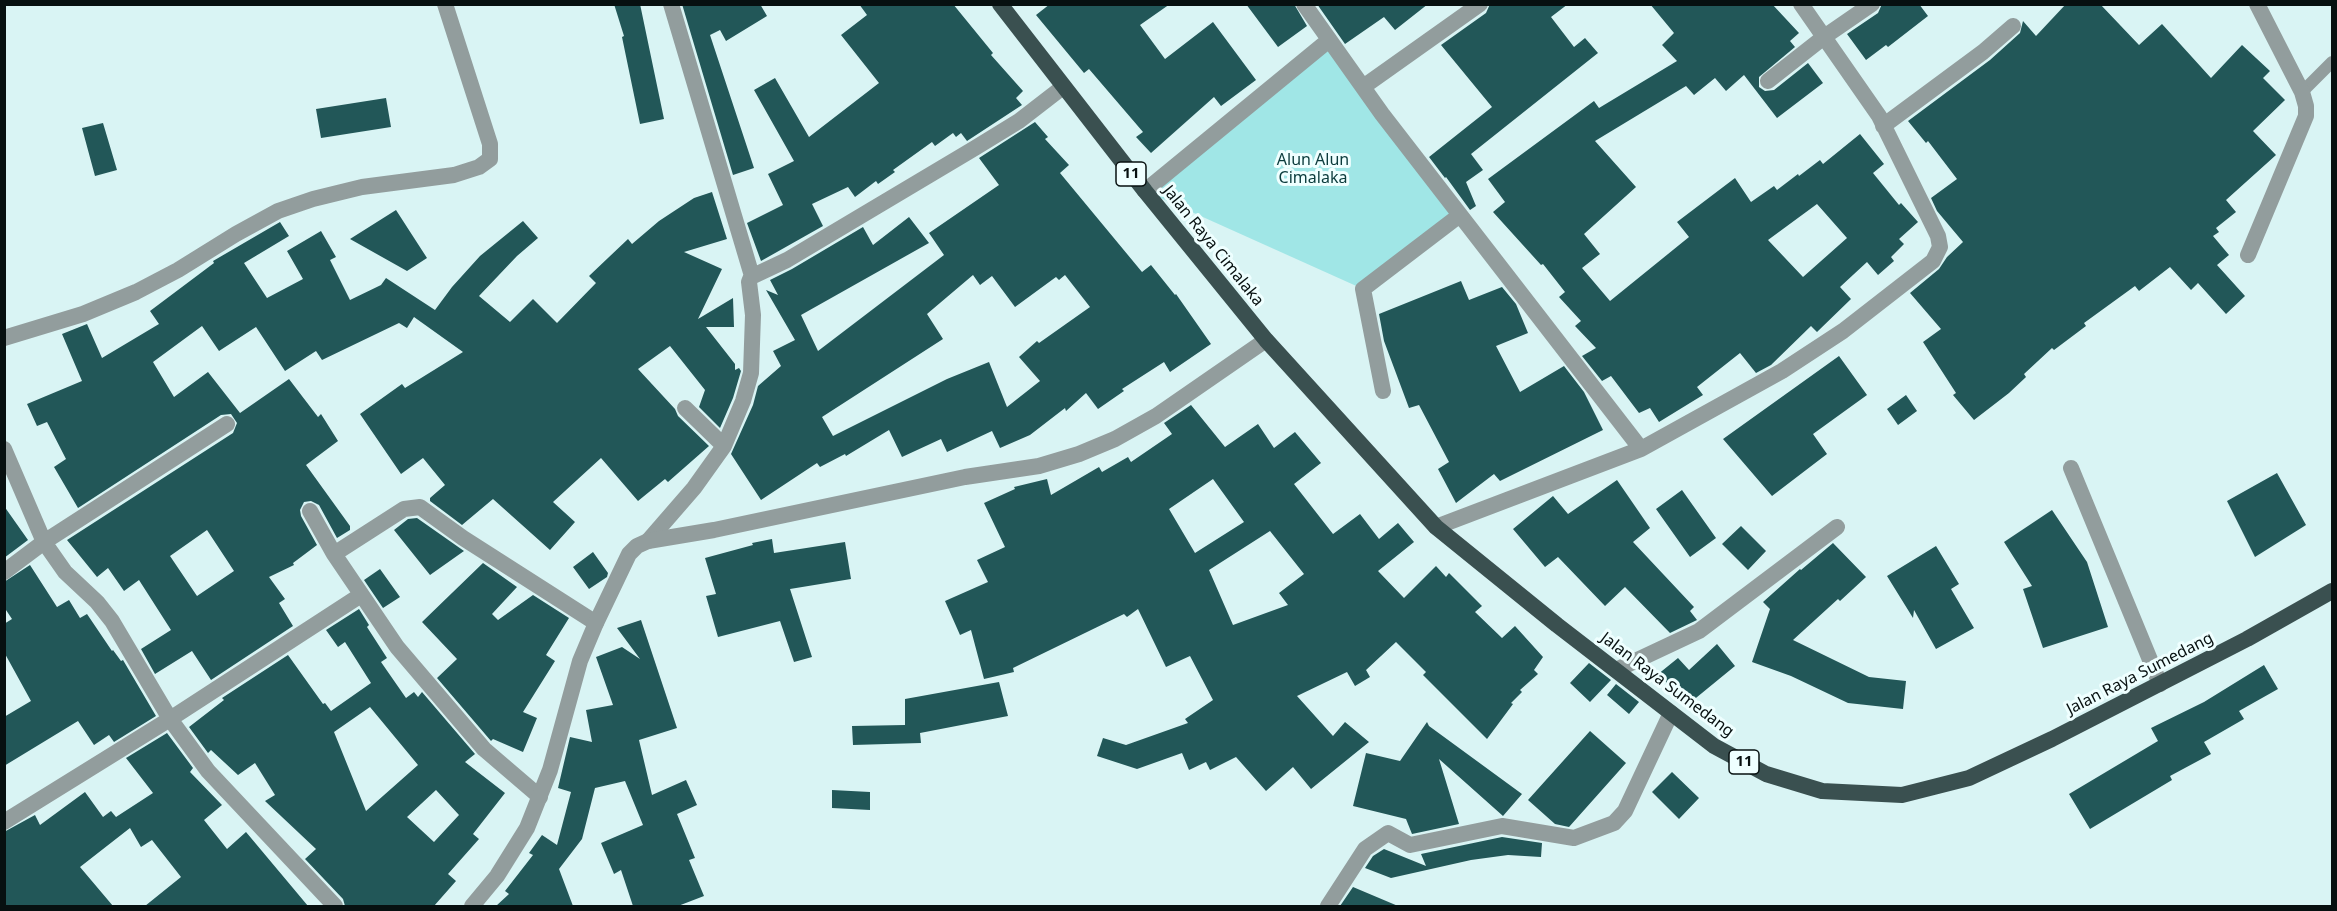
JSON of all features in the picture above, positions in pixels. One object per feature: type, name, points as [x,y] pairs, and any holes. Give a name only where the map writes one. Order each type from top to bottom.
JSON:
[{"type":"highway","name":"Jalan Raya Cimalaka","points":[[1000,4],[1145,191],[1266,340]]},
{"type":"highway","name":"Jalan Raya Sumedang","points":[[1266,340],[1436,527],[1714,746],[1767,774],[1822,791],[1902,795],[1969,778],[2160,684],[2332,591]]},
{"type":"street","points":[[4,338],[83,314],[136,292],[278,211],[313,199],[362,187],[454,175],[479,167],[490,159],[490,144],[445,4]]},
{"type":"street","points":[[671,4],[758,274]]},
{"type":"street","points":[[1304,4],[1460,215],[1641,449]]},
{"type":"street","points":[[1364,87],[1480,4]]},
{"type":"street","points":[[1436,527],[1641,449],[1782,371],[1843,331],[1933,261],[1940,247],[1938,236],[1879,116],[1801,4]]},
{"type":"street","points":[[1768,81],[1824,37],[1872,4]]},
{"type":"street","points":[[2248,255],[2304,124],[2306,106],[2302,92],[2257,4]]},
{"type":"street","points":[[1883,126],[1983,52],[2013,26]]},
{"type":"street","points":[[1145,191],[1329,40]]},
{"type":"street","points":[[653,540],[724,446],[744,401],[751,373],[753,315],[749,282],[758,274],[1010,127],[1064,87]]},
{"type":"street","points":[[1383,391],[1362,295],[1363,289],[1460,215]]},
{"type":"street","points":[[473,906],[497,876],[527,828],[550,770],[580,661],[629,554],[637,546],[653,540],[965,477],[1039,466],[1079,454],[1115,439],[1156,416],[1266,340]]},
{"type":"street","points":[[685,408],[724,446]]},
{"type":"street","points":[[4,572],[44,542],[227,424]]},
{"type":"street","points":[[4,449],[44,542],[65,572],[98,602],[112,621],[170,719],[208,771],[335,906]]},
{"type":"street","points":[[2071,468],[2160,684]]},
{"type":"street","points":[[334,554],[404,509],[420,507],[471,544],[596,622]]},
{"type":"street","points":[[310,511],[334,554],[398,647],[484,749],[540,797]]},
{"type":"street","points":[[1616,670],[1699,631],[1837,527]]},
{"type":"street","points":[[4,822],[170,719],[361,595]]},
{"type":"street","points":[[1328,906],[1365,849],[1388,833],[1410,845],[1502,826],[1574,838],[1614,823],[1625,811],[1671,713]]},
{"type":"lane","points":[[2302,92],[2332,62]]},
{"type":"green space","name":"Alun Alun Cimalaka","points":[[1329,40],[1460,215],[1363,289],[1145,191]]},
{"type":"building","points":[[614,4],[640,4],[664,119],[640,124],[622,37],[624,36]]},
{"type":"building","points":[[682,4],[760,4],[767,16],[726,41],[720,30],[710,35],[754,168],[733,175]]},
{"type":"building","points":[[859,4],[953,4],[993,53],[991,55],[1023,91],[1016,98],[1022,105],[967,141],[961,133],[956,137],[953,133],[935,146],[932,142],[893,170],[895,172],[878,184],[876,181],[855,197],[848,187],[812,204],[823,226],[761,261],[747,223],[783,205],[768,174],[794,161],[754,90],[775,78],[809,137],[879,83],[841,35],[867,15]]},
{"type":"building","points":[[1050,4],[1170,4],[1140,25],[1165,59],[1213,22],[1256,80],[1221,106],[1214,97],[1151,153],[1136,137],[1143,132],[1089,69],[1084,73],[1036,15]]},
{"type":"building","points":[[1246,4],[1294,4],[1307,26],[1278,47]]},
{"type":"building","points":[[1317,4],[1428,4],[1395,30],[1384,17],[1345,44]]},
{"type":"building","points":[[1490,4],[1568,4],[1551,17],[1574,47],[1585,38],[1598,53],[1471,154],[1483,170],[1466,182],[1476,206],[1470,210],[1429,157],[1492,107],[1441,45],[1486,13]]},
{"type":"building","points":[[1650,4],[1772,4],[1799,33],[1790,41],[1795,47],[1759,77],[1759,87],[1765,91],[1774,90],[1808,63],[1823,83],[1777,118],[1744,75],[1726,91],[1715,78],[1694,95],[1686,86],[1595,141],[1636,187],[1584,234],[1600,254],[1582,268],[1610,301],[1689,237],[1677,222],[1735,178],[1751,202],[1774,186],[1777,190],[1820,160],[1823,164],[1860,134],[1884,164],[1873,173],[1899,205],[1901,203],[1918,222],[1899,239],[1904,244],[1891,257],[1894,261],[1878,275],[1867,262],[1840,287],[1851,299],[1817,332],[1811,326],[1771,365],[1756,373],[1740,353],[1697,387],[1703,395],[1659,422],[1650,408],[1639,413],[1611,376],[1602,381],[1582,356],[1596,348],[1575,326],[1581,321],[1559,297],[1565,292],[1543,264],[1541,265],[1493,212],[1505,202],[1488,179],[1594,101],[1599,108],[1677,61],[1662,45],[1674,33]],"holes":[[[1817,204],[1847,238],[1803,277],[1768,240]]]},
{"type":"building","points":[[1882,4],[1919,4],[1928,16],[1888,47],[1886,45],[1866,60],[1847,34],[1878,13]]},
{"type":"building","points":[[2066,4],[2100,4],[2139,45],[2162,24],[2211,78],[2242,45],[2270,71],[2263,78],[2285,100],[2253,131],[2276,155],[2226,200],[2236,212],[2216,228],[2219,232],[2213,236],[2229,255],[2217,265],[2245,296],[2226,314],[2198,283],[2191,290],[2170,267],[2139,291],[2135,286],[2084,323],[2086,326],[2054,350],[2052,348],[2024,374],[2026,377],[2009,393],[1974,420],[1953,395],[1956,393],[1923,342],[1941,329],[1910,293],[1939,269],[1947,257],[1963,242],[1937,211],[1931,198],[1957,179],[1928,141],[1926,143],[1908,121],[1990,60],[2020,33],[2023,21],[2036,36]]},
{"type":"building","points":[[386,98],[391,127],[321,138],[316,109]]},
{"type":"building","points":[[1035,122],[1048,137],[1045,139],[1069,165],[1060,173],[1142,272],[1151,265],[1176,294],[1211,344],[1170,372],[1164,362],[1122,389],[1124,391],[1098,409],[1086,393],[1066,411],[1065,408],[1030,435],[1000,448],[992,431],[947,452],[941,439],[902,457],[889,430],[846,456],[845,454],[820,467],[817,463],[761,500],[731,454],[753,405],[758,386],[781,366],[773,351],[795,340],[766,290],[778,295],[770,280],[863,227],[873,245],[909,217],[929,243],[801,315],[818,351],[944,255],[929,233],[999,185],[979,158]],"holes":[[[973,275],[980,285],[992,276],[1015,307],[1056,277],[1059,280],[1065,275],[1090,307],[1039,343],[1037,341],[1019,357],[1040,381],[1007,407],[989,362],[947,379],[833,436],[822,417],[943,339],[927,314]]]},
{"type":"building","points":[[103,123],[117,170],[95,176],[82,128]]},
{"type":"building","points":[[712,192],[727,239],[684,252],[722,269],[698,319],[733,298],[734,327],[706,327],[735,364],[735,370],[739,368],[741,371],[733,398],[720,428],[699,407],[705,390],[670,346],[638,369],[675,409],[678,416],[709,446],[668,482],[665,479],[638,501],[601,458],[553,502],[575,522],[550,550],[493,499],[462,525],[430,501],[430,498],[445,485],[423,458],[401,474],[360,414],[402,384],[405,388],[463,352],[414,317],[407,328],[399,323],[322,360],[316,351],[285,371],[256,327],[219,351],[202,326],[153,362],[174,397],[208,372],[240,413],[289,379],[318,417],[321,414],[338,441],[306,465],[350,526],[350,530],[337,538],[319,505],[311,501],[304,502],[300,510],[301,516],[317,545],[293,563],[294,565],[269,577],[285,599],[279,603],[293,626],[211,680],[192,651],[155,674],[141,649],[171,630],[139,580],[124,591],[108,568],[97,577],[67,540],[233,433],[237,423],[231,414],[221,415],[78,508],[54,467],[66,459],[47,422],[37,426],[27,404],[82,381],[62,334],[87,324],[102,358],[159,324],[150,311],[214,263],[213,261],[280,222],[289,236],[244,263],[267,298],[303,279],[287,251],[321,231],[336,257],[330,260],[350,300],[381,285],[386,278],[435,310],[480,256],[523,221],[538,238],[517,256],[479,296],[510,322],[533,299],[557,323],[596,283],[589,276],[628,239],[632,244],[659,221],[694,198]],"holes":[[[207,530],[234,571],[197,596],[170,556]]]},
{"type":"building","points":[[396,210],[427,258],[407,271],[350,239]]},
{"type":"building","points":[[1461,281],[1469,300],[1502,287],[1516,304],[1528,333],[1496,346],[1520,392],[1564,366],[1584,392],[1603,430],[1500,481],[1494,474],[1456,503],[1438,469],[1449,462],[1419,405],[1409,408],[1384,341],[1379,314]]},
{"type":"building","points":[[1839,356],[1867,395],[1813,434],[1827,454],[1772,496],[1723,439]]},
{"type":"building","points":[[1906,395],[1917,411],[1898,425],[1887,409]]},
{"type":"building","points":[[1191,405],[1225,447],[1258,424],[1274,448],[1295,432],[1321,463],[1294,484],[1333,534],[1360,514],[1379,539],[1398,523],[1414,542],[1378,571],[1404,598],[1436,566],[1446,577],[1449,573],[1482,606],[1475,612],[1502,638],[1515,626],[1543,657],[1534,670],[1538,674],[1520,690],[1522,692],[1511,703],[1513,704],[1487,739],[1423,675],[1426,672],[1396,642],[1366,670],[1370,677],[1355,686],[1347,672],[1297,696],[1333,736],[1345,722],[1369,742],[1311,789],[1293,767],[1266,791],[1236,757],[1210,770],[1206,762],[1189,770],[1182,753],[1137,769],[1097,756],[1103,738],[1126,745],[1188,723],[1185,719],[1213,700],[1190,656],[1166,667],[1138,609],[1127,617],[1124,614],[1013,668],[1014,672],[984,679],[971,630],[960,635],[945,601],[988,582],[977,560],[1005,547],[984,503],[1015,489],[1014,487],[1047,479],[1051,495],[1099,467],[1102,472],[1128,457],[1131,462],[1172,434],[1164,423]],"holes":[[[1213,479],[1244,522],[1195,553],[1169,509]],[[1270,531],[1304,574],[1279,593],[1288,605],[1233,625],[1209,570]]]},
{"type":"building","points":[[2277,473],[2306,525],[2255,557],[2227,501]]},
{"type":"building","points":[[1617,480],[1650,528],[1633,542],[1694,607],[1690,611],[1697,620],[1670,633],[1625,587],[1605,606],[1558,557],[1545,567],[1513,529],[1553,496],[1568,514]]},
{"type":"building","points":[[1682,490],[1716,538],[1690,557],[1656,509]]},
{"type":"building","points":[[4,506],[28,540],[4,558]]},
{"type":"building","points":[[2052,510],[2087,562],[2108,627],[2043,648],[2023,589],[2032,586],[2004,542]]},
{"type":"building","points":[[417,518],[464,551],[430,575],[394,530],[408,519]]},
{"type":"building","points":[[1741,526],[1766,551],[1748,570],[1722,544]]},
{"type":"building","points":[[772,539],[774,553],[845,542],[851,579],[790,589],[812,657],[794,662],[780,621],[718,637],[706,596],[716,594],[705,558]]},
{"type":"building","points":[[1833,543],[1866,577],[1793,640],[1869,677],[1906,681],[1903,709],[1848,703],[1791,676],[1752,662],[1770,609],[1763,602]]},
{"type":"building","points":[[1936,546],[1959,584],[1951,589],[1974,628],[1936,649],[1914,610],[1913,618],[1887,576]]},
{"type":"building","points":[[593,552],[608,573],[607,577],[589,589],[573,567]]},
{"type":"building","points":[[483,563],[517,587],[492,614],[498,620],[533,595],[569,618],[546,655],[555,661],[523,712],[537,718],[523,752],[493,739],[491,741],[437,678],[457,659],[422,622]]},
{"type":"building","points":[[30,565],[57,607],[69,600],[80,618],[87,614],[112,651],[121,661],[123,660],[156,716],[114,742],[109,735],[94,745],[78,721],[4,766],[4,717],[31,701],[4,652],[4,624],[12,619],[4,607],[4,582]]},
{"type":"building","points":[[380,569],[400,597],[383,608],[364,580]]},
{"type":"building","points":[[359,609],[369,625],[367,627],[387,658],[381,662],[406,698],[414,692],[418,697],[422,692],[475,754],[465,762],[505,793],[473,834],[479,839],[448,874],[456,881],[434,906],[345,906],[343,899],[305,859],[316,849],[265,801],[275,795],[255,763],[238,775],[211,750],[208,753],[189,727],[224,700],[222,698],[288,655],[323,704],[325,703],[331,711],[371,683],[345,642],[338,647],[326,630]],"holes":[[[370,707],[418,765],[366,811],[334,732]],[[436,790],[459,815],[434,842],[407,817]]]},
{"type":"building","points":[[641,620],[677,728],[639,740],[652,795],[686,780],[697,805],[677,814],[695,858],[689,860],[704,896],[678,906],[633,906],[621,870],[614,874],[601,843],[643,825],[625,781],[595,788],[582,839],[559,869],[573,906],[496,906],[509,894],[505,891],[533,855],[529,853],[542,835],[557,845],[571,792],[558,788],[570,737],[592,742],[586,710],[613,705],[596,657],[622,647],[640,659],[617,628]]},
{"type":"building","points":[[1717,644],[1735,666],[1691,702],[1657,675],[1678,658],[1689,670]]},
{"type":"building","points":[[1589,663],[1611,680],[1590,702],[1570,683]]},
{"type":"building","points":[[2264,665],[2278,689],[2239,711],[2244,719],[2204,742],[2211,754],[2170,776],[2172,780],[2090,829],[2069,794],[2158,741],[2151,728],[2204,702]]},
{"type":"building","points":[[999,682],[1008,716],[920,733],[921,743],[853,745],[852,726],[905,725],[905,699]]},
{"type":"building","points":[[1616,684],[1639,702],[1629,714],[1607,695]]},
{"type":"building","points":[[1427,722],[1429,726],[1522,794],[1503,816],[1439,759],[1459,824],[1412,834],[1406,819],[1353,806],[1366,753],[1400,761]]},
{"type":"building","points":[[1590,731],[1626,763],[1569,827],[1555,824],[1528,800]]},
{"type":"building","points":[[167,733],[193,768],[190,772],[222,805],[204,820],[227,849],[246,832],[308,906],[145,906],[181,877],[152,840],[141,847],[130,828],[80,867],[113,906],[4,906],[4,832],[35,815],[40,825],[85,792],[103,817],[111,811],[116,817],[153,793],[126,758]]},
{"type":"building","points":[[1672,772],[1699,798],[1679,819],[1652,792]]},
{"type":"building","points":[[832,790],[870,792],[870,810],[832,808]]},
{"type":"building","points":[[1502,837],[1542,843],[1541,857],[1508,855],[1471,860],[1391,878],[1365,868],[1373,856],[1384,849],[1426,866],[1421,854]]},
{"type":"building","points":[[1353,887],[1398,906],[1340,906]]}]
